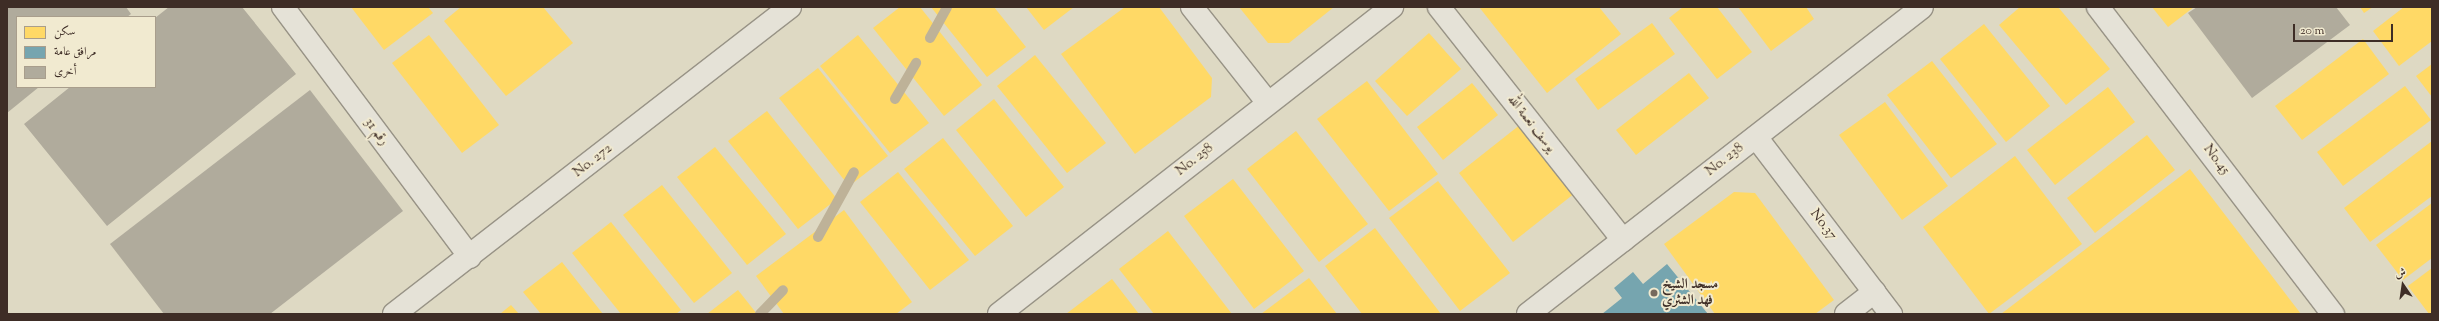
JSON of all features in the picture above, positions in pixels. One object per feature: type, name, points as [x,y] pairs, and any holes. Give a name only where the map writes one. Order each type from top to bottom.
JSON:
[{"type":"street","name":"رقم 31","points":[[283,7],[470,257]]},
{"type":"street","name":"No. 272","points":[[394,314],[470,257],[790,7]]},
{"type":"street","points":[[1192,7],[1268,103]]},
{"type":"street","name":"No. 258","points":[[998,314],[1392,7]]},
{"type":"street","name":"يوسف نعمة الله","points":[[1438,7],[1623,240]]},
{"type":"street","name":"No. 238","points":[[1528,314],[1922,7]]},
{"type":"street","name":"No.45","points":[[2098,7],[2333,314]]},
{"type":"street","name":"No.37","points":[[1756,137],[1891,314]]},
{"type":"street","points":[[1846,314],[1874,292]]},
{"type":"building: سكن","points":[[351,7],[428,7],[433,13],[384,50]]},
{"type":"building: سكن","points":[[461,7],[543,7],[573,43],[506,96],[444,21]]},
{"type":"building: سكن","points":[[900,7],[920,7],[982,85],[944,116],[873,28]]},
{"type":"building: سكن","points":[[931,7],[994,7],[1026,47],[987,77]]},
{"type":"building: سكن","points":[[1026,7],[1074,7],[1044,30]]},
{"type":"building: سكن","points":[[1125,7],[1159,7],[1212,78],[1211,97],[1135,154],[1061,54]]},
{"type":"building: سكن","points":[[1239,7],[1334,7],[1289,43],[1268,43]]},
{"type":"building: سكن","points":[[1479,7],[1599,7],[1621,34],[1547,93]]},
{"type":"building: سكن","points":[[1683,7],[1717,7],[1752,52],[1717,79],[1669,18]]},
{"type":"building: سكن","points":[[1738,7],[1806,7],[1814,19],[1771,51]]},
{"type":"building: سكن","points":[[2020,7],[2058,7],[2110,69],[2066,105],[1999,25]]},
{"type":"building: سكن","points":[[2152,7],[2194,7],[2168,27]]},
{"type":"building: سكن","points":[[2360,7],[2373,7],[2364,13]]},
{"type":"building: سكن","points":[[2404,7],[2432,7],[2432,41],[2399,66],[2373,31]]},
{"type":"building: سكن","points":[[1652,23],[1675,54],[1598,110],[1575,79]]},
{"type":"building: سكن","points":[[1984,24],[2050,106],[2006,142],[1940,59]]},
{"type":"building: سكن","points":[[1429,33],[1461,69],[1407,116],[1375,81]]},
{"type":"building: سكن","points":[[429,35],[499,125],[462,153],[392,63]]},
{"type":"building: سكن","points":[[858,35],[929,123],[890,153],[820,66]]},
{"type":"building: سكن","points":[[2363,39],[2389,74],[2302,140],[2275,106]]},
{"type":"building: سكن","points":[[1035,55],[1106,143],[1067,173],[997,86]]},
{"type":"building: سكن","points":[[1932,61],[1997,144],[1951,178],[1887,95]]},
{"type":"building: سكن","points":[[2432,64],[2432,97],[2416,76]]},
{"type":"building: سكن","points":[[818,68],[888,156],[849,186],[779,98]]},
{"type":"building: سكن","points":[[1689,73],[1709,98],[1636,155],[1616,130]]},
{"type":"building: سكن","points":[[1367,81],[1438,174],[1389,211],[1317,119]]},
{"type":"building: سكن","points":[[1472,83],[1498,115],[1443,160],[1417,127]]},
{"type":"building: سكن","points":[[2405,86],[2431,120],[2343,186],[2317,152]]},
{"type":"building: سكن","points":[[2108,87],[2135,122],[2055,185],[2027,150]]},
{"type":"building: سكن","points":[[994,99],[1064,187],[1026,217],[956,130]]},
{"type":"building: سكن","points":[[1885,102],[1948,186],[1902,220],[1839,135]]},
{"type":"building: سكن","points":[[767,111],[837,199],[798,229],[728,141]]},
{"type":"building: سكن","points":[[1521,124],[1575,193],[1513,242],[1459,173]]},
{"type":"building: سكن","points":[[1296,131],[1368,224],[1319,262],[1247,169]]},
{"type":"building: سكن","points":[[2147,135],[2175,170],[2095,233],[2067,198]]},
{"type":"building: سكن","points":[[943,138],[1013,226],[975,256],[904,169]]},
{"type":"building: سكن","points":[[2432,141],[2432,196],[2370,242],[2344,208]]},
{"type":"building: سكن","points":[[715,147],[786,234],[747,265],[677,177]]},
{"type":"building: سكن","points":[[2015,156],[2082,244],[1989,314],[1923,227]]},
{"type":"building: سكن","points":[[2190,169],[2301,314],[2001,314]]},
{"type":"building: سكن","points":[[898,172],[969,260],[930,290],[860,202]]},
{"type":"building: سكن","points":[[1233,179],[1304,271],[1254,309],[1184,216]]},
{"type":"building: سكن","points":[[1438,181],[1510,273],[1460,311],[1389,218]]},
{"type":"building: سكن","points":[[662,185],[732,273],[694,303],[623,215]]},
{"type":"building: سكن","points":[[1734,192],[1755,193],[1834,300],[1815,314],[1715,314],[1664,244]]},
{"type":"building: سكن","points":[[2432,203],[2432,258],[2403,280],[2376,245]]},
{"type":"building: سكن","points":[[844,210],[912,302],[896,314],[784,314],[756,276]]},
{"type":"building: سكن","points":[[611,222],[681,310],[676,314],[621,314],[572,253]]},
{"type":"building: سكن","points":[[1375,228],[1441,314],[1362,314],[1325,266]]},
{"type":"building: سكن","points":[[1168,231],[1232,314],[1154,314],[1119,269]]},
{"type":"building: سكن","points":[[562,262],[603,314],[541,314],[523,292]]},
{"type":"building: سكن","points":[[2432,268],[2432,314],[2429,314],[2408,286]]},
{"type":"building: سكن","points":[[1309,278],[1337,314],[1261,314]]},
{"type":"building: سكن","points":[[1112,279],[1139,314],[1066,314]]},
{"type":"building: سكن","points":[[738,290],[757,314],[707,314]]},
{"type":"building: سكن","points":[[511,305],[519,314],[500,314]]},
{"type":"building: مرافق عامة","name":"مسجد الشيخ فهد الشثري","points":[[1667,264],[1708,314],[1602,314],[1622,298],[1614,288],[1633,272],[1643,284]]},
{"type":"building: أخرى","points":[[7,7],[126,7],[131,14],[128,16],[16,16],[16,88],[38,88],[7,113]]},
{"type":"building: أخرى","points":[[169,7],[242,7],[296,74],[107,226],[24,124],[69,88],[156,88],[156,17]]},
{"type":"building: أخرى","points":[[2197,7],[2336,7],[2350,25],[2252,98],[2188,13]]},
{"type":"building: أخرى","points":[[310,90],[403,211],[270,314],[164,314],[110,244]]},
{"type":"waterway","points":[[930,38],[947,7]]},
{"type":"waterway","points":[[895,99],[916,63]]},
{"type":"waterway","points":[[818,237],[854,172]]},
{"type":"waterway","points":[[760,314],[783,290]]},
{"type":"place","name":"مسجد الشيخ فهد الشثري","points":[[1654,293]]}]
